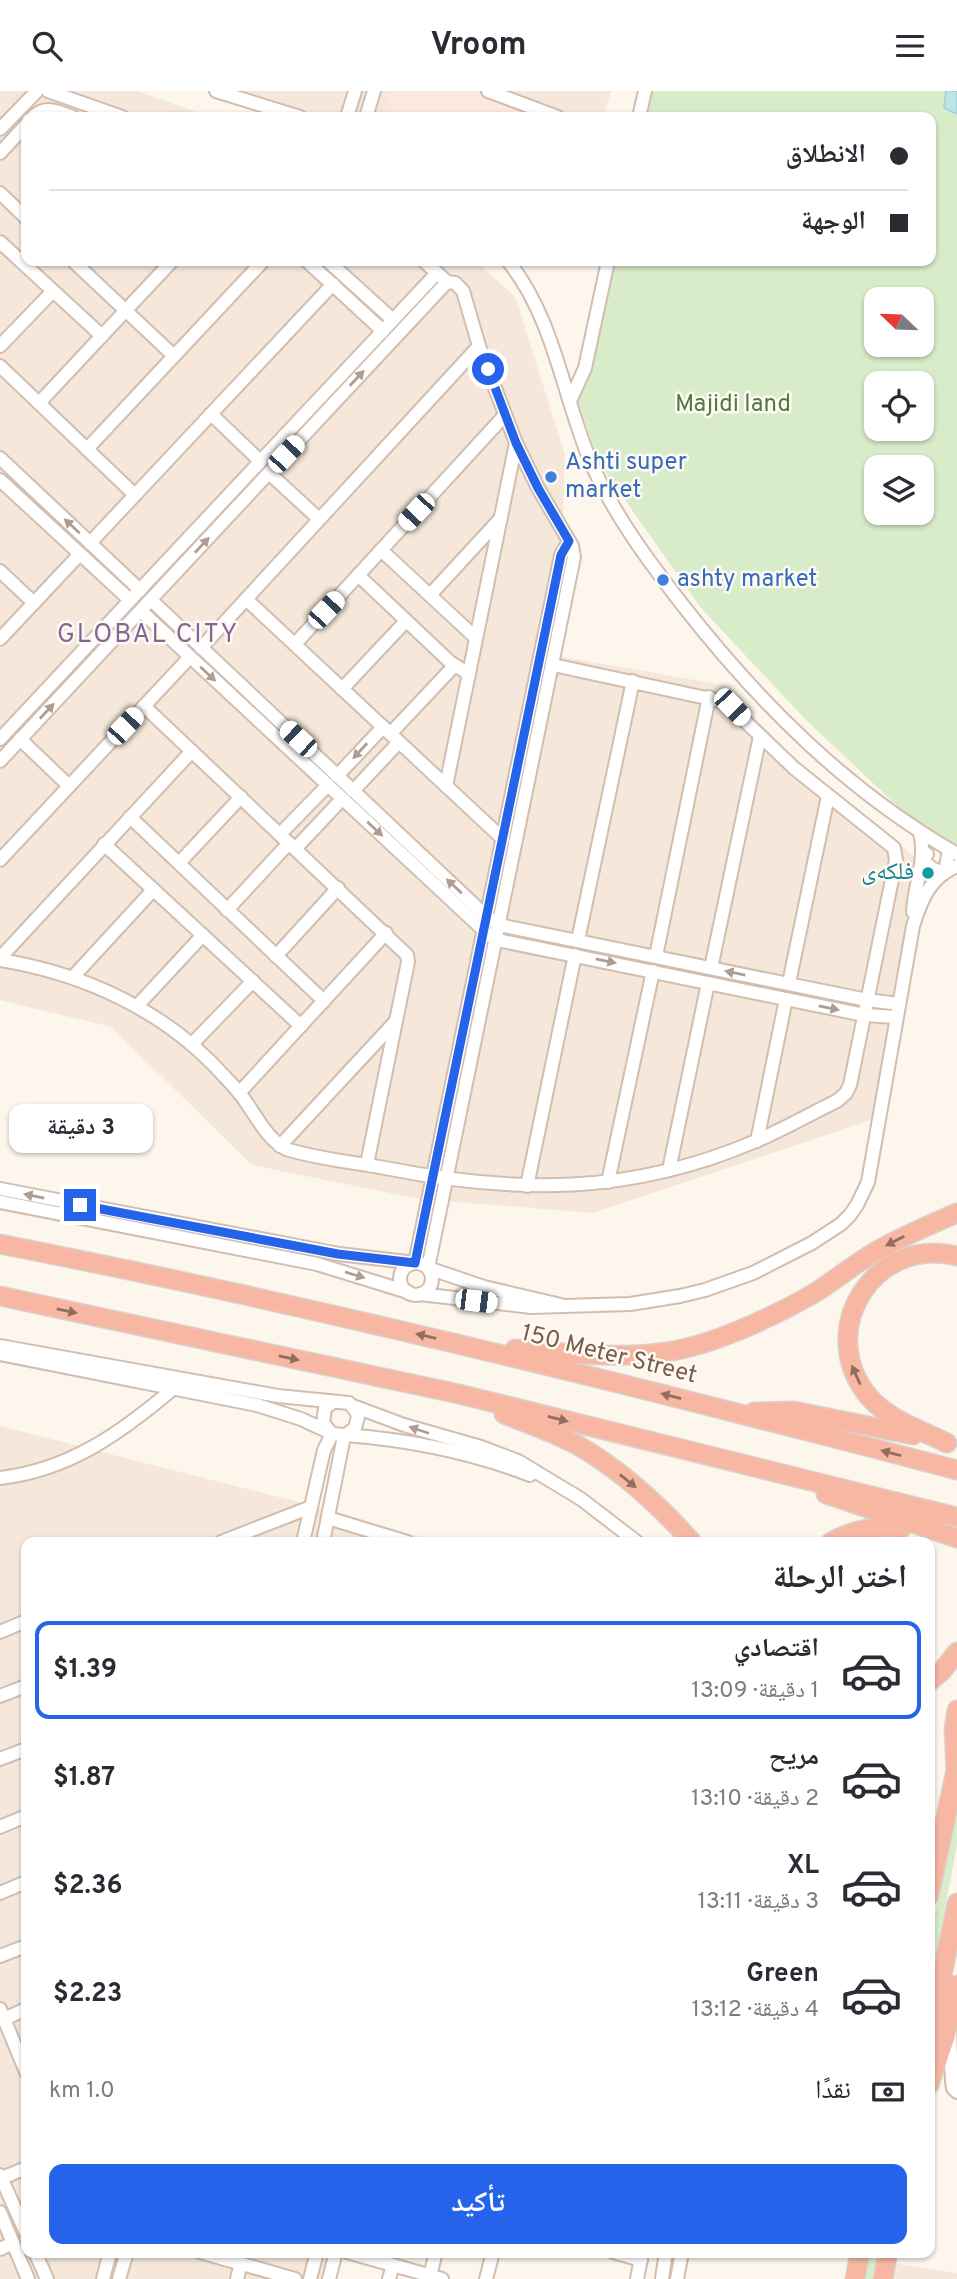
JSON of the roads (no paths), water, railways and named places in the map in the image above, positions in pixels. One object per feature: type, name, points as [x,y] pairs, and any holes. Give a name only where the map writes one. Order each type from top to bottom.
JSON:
[{"type":"highway","points":[[467,1345],[609,1355],[659,1353],[698,1346],[757,1322],[813,1294],[890,1244],[957,1213]]},
{"type":"highway","name":"150 Meter Street","points":[[0,1244],[127,1269],[467,1345],[957,1470]]},
{"type":"highway","points":[[952,1444],[894,1417],[877,1405],[863,1389],[854,1370],[848,1337],[851,1315],[860,1293],[882,1270],[917,1254],[957,1256]]},
{"type":"highway","points":[[0,1296],[459,1394],[957,1517]]},
{"type":"highway","points":[[459,1394],[578,1445],[626,1478],[687,1537]]},
{"type":"highway","points":[[739,1413],[793,1411],[952,1444]]},
{"type":"highway","points":[[727,1460],[949,1536]]},
{"type":"highway","points":[[843,1537],[861,1529],[883,1527],[949,1536]]},
{"type":"highway","points":[[935,1677],[957,1651]]},
{"type":"highway","points":[[935,1868],[956,1768],[954,1729],[957,1710]]},
{"type":"highway","points":[[935,2009],[957,1903]]},
{"type":"highway","points":[[935,2066],[949,2023],[957,1985]]},
{"type":"highway","points":[[855,2279],[859,2258]]},
{"type":"highway","points":[[883,2279],[887,2258]]},
{"type":"street","points":[[0,129],[37,91]]},
{"type":"street","points":[[47,91],[108,112]]},
{"type":"street","points":[[216,91],[284,112]]},
{"type":"street","points":[[349,112],[355,91]]},
{"type":"street","points":[[368,112],[374,91]]},
{"type":"street","points":[[488,91],[545,112]]},
{"type":"street","points":[[640,112],[645,91]]},
{"type":"street","points":[[38,112],[46,109],[56,112]]},
{"type":"street","points":[[0,153],[21,130]]},
{"type":"street","points":[[0,193],[21,213]]},
{"type":"street","points":[[1,246],[21,263]]},
{"type":"street","points":[[24,266],[102,336]]},
{"type":"street","points":[[81,266],[174,356]]},
{"type":"street","points":[[39,403],[167,266]]},
{"type":"street","points":[[87,449],[258,266]]},
{"type":"street","points":[[312,266],[383,331]]},
{"type":"street","points":[[334,266],[393,320]]},
{"type":"street","points":[[421,1266],[446,1179],[574,557],[572,546],[538,488],[516,443],[479,346],[463,291],[429,266]]},
{"type":"street","points":[[512,266],[538,311],[593,466],[638,546],[704,633],[767,705],[813,749],[866,793],[920,833],[948,849]]},
{"type":"street","points":[[570,401],[585,369],[607,266]]},
{"type":"street","points":[[3,729],[140,590],[393,320],[442,278]]},
{"type":"street","points":[[0,761],[269,473],[442,278]]},
{"type":"street","points":[[90,543],[332,284]]},
{"type":"street","points":[[0,346],[53,291]]},
{"type":"street","points":[[201,647],[479,346]]},
{"type":"street","points":[[0,366],[135,495]]},
{"type":"street","points":[[211,414],[260,461]]},
{"type":"street","points":[[295,644],[505,415]]},
{"type":"street","points":[[446,786],[516,443]]},
{"type":"street","points":[[0,458],[140,590]]},
{"type":"street","points":[[269,473],[319,519]]},
{"type":"street","points":[[0,480],[130,600]]},
{"type":"street","points":[[430,595],[501,518]]},
{"type":"street","points":[[421,1266],[433,1177],[486,916],[561,555],[569,541]]},
{"type":"street","points":[[381,551],[476,638]]},
{"type":"street","points":[[0,639],[80,554]]},
{"type":"street","points":[[0,571],[34,603]]},
{"type":"street","points":[[358,575],[454,666],[469,674]]},
{"type":"street","points":[[246,599],[503,839]]},
{"type":"street","points":[[151,600],[337,776],[347,795],[484,931],[578,940],[867,1000],[897,1010]]},
{"type":"street","points":[[141,611],[328,785],[347,795],[486,916],[498,932],[575,955],[864,1015],[897,1010]]},
{"type":"street","points":[[342,689],[406,621]]},
{"type":"street","points":[[0,860],[190,657]]},
{"type":"street","points":[[192,751],[0,959],[73,977],[137,1006],[192,1044],[239,1093],[280,1146],[292,1151],[446,1179],[527,1186],[608,1182],[669,1170],[757,1141],[837,1101],[844,1096],[850,1085],[896,854],[892,846],[828,796],[760,736],[729,704],[709,697],[553,665]]},
{"type":"street","points":[[288,842],[347,795],[391,734],[454,666]]},
{"type":"street","points":[[578,940],[633,681]]},
{"type":"street","points":[[656,956],[709,697]]},
{"type":"street","points":[[144,706],[386,933],[408,958],[367,1164]]},
{"type":"street","points":[[337,776],[391,734]]},
{"type":"street","points":[[711,968],[760,736]]},
{"type":"street","points":[[20,739],[69,786]]},
{"type":"street","points":[[227,909],[288,842],[328,785]]},
{"type":"street","points":[[789,983],[828,796]]},
{"type":"street","points":[[179,863],[241,797]]},
{"type":"street","points":[[130,817],[324,1001]]},
{"type":"street","points":[[0,1202],[317,1264],[414,1293],[520,1306],[630,1304],[668,1299],[705,1290],[773,1264],[841,1224],[858,1205],[868,1182],[913,926],[914,894],[923,859],[920,833]]},
{"type":"street","points":[[104,845],[301,1025]]},
{"type":"street","points":[[923,859],[948,849]]},
{"type":"street","points":[[945,872],[948,849]]},
{"type":"street","points":[[923,859],[930,867],[945,872]]},
{"type":"street","points":[[913,926],[927,890],[936,879],[957,866]]},
{"type":"street","points":[[276,956],[338,888]]},
{"type":"street","points":[[73,977],[153,890]]},
{"type":"street","points":[[239,1093],[386,933]]},
{"type":"street","points":[[137,1006],[203,935]]},
{"type":"street","points":[[527,1186],[575,955]]},
{"type":"street","points":[[608,1182],[653,971]]},
{"type":"street","points":[[192,1044],[253,981]]},
{"type":"street","points":[[669,1170],[708,983]]},
{"type":"street","points":[[757,1141],[786,999]]},
{"type":"street","points":[[280,1146],[396,1022]]},
{"type":"street","points":[[0,1189],[338,1254],[421,1266],[484,1287],[561,1305]]},
{"type":"street","points":[[421,1266],[432,1276],[430,1285],[414,1293],[402,1285],[401,1275],[406,1267],[421,1266]]},
{"type":"street","points":[[0,1346],[278,1397],[344,1401],[430,1433],[500,1453],[518,1461],[581,1499],[631,1537]]},
{"type":"street","points":[[0,1354],[272,1409],[337,1434],[400,1441],[454,1451],[550,1481]]},
{"type":"street","points":[[0,1478],[40,1470],[92,1450],[139,1418],[174,1388]]},
{"type":"street","points":[[333,1402],[323,1413],[323,1423],[337,1434]]},
{"type":"street","points":[[304,1537],[324,1450],[337,1434],[351,1432],[357,1423],[358,1417],[353,1406]]},
{"type":"street","points":[[324,1537],[337,1434]]},
{"type":"street","points":[[234,1537],[311,1507]]},
{"type":"street","points":[[328,1518],[391,1537]]},
{"type":"street","points":[[0,1632],[21,1623]]},
{"type":"street","points":[[0,1696],[21,1688]]},
{"type":"street","points":[[0,1759],[21,1751]]},
{"type":"street","points":[[0,1828],[21,1818]]},
{"type":"street","points":[[0,1893],[21,1884]]},
{"type":"street","points":[[0,1956],[21,1948]]},
{"type":"street","points":[[21,2010],[2,2014],[21,2060]]},
{"type":"street","points":[[949,2023],[951,2081],[957,2092]]},
{"type":"street","points":[[21,2170],[1,2177],[21,2222]]},
{"type":"street","points":[[0,2212],[28,2279]]},
{"type":"street","points":[[0,2249],[13,2243]]},
{"type":"street","points":[[38,2258],[47,2279]]},
{"type":"street","points":[[103,2279],[107,2258]]},
{"type":"street","points":[[119,2279],[125,2258]]},
{"type":"street","points":[[222,2258],[295,2279]]},
{"type":"street","points":[[310,2279],[315,2258]]},
{"type":"street","points":[[329,2279],[334,2258]]},
{"type":"street","points":[[368,2258],[436,2277],[436,2258]]},
{"type":"street","points":[[485,2279],[491,2258]]},
{"type":"street","points":[[638,2279],[642,2258]]},
{"type":"street","points":[[662,2279],[665,2258]]},
{"type":"street","points":[[677,2279],[681,2258]]},
{"type":"street","points":[[237,2279],[241,2263]]},
{"type":"street","points":[[389,2279],[393,2265]]},
{"type":"water","points":[[946,91],[957,91],[957,114],[944,108]]},
{"type":"place","name":"Ashti super market","points":[[551,477]]},
{"type":"place","name":"ashty market","points":[[663,580]]},
{"type":"place","name":"فلکەی","points":[[928,873]]},
{"type":"district","name":"GLOBAL CITY","points":[[148,635]]},
{"type":"park label","name":"Majidi land","points":[[733,405]]}]
